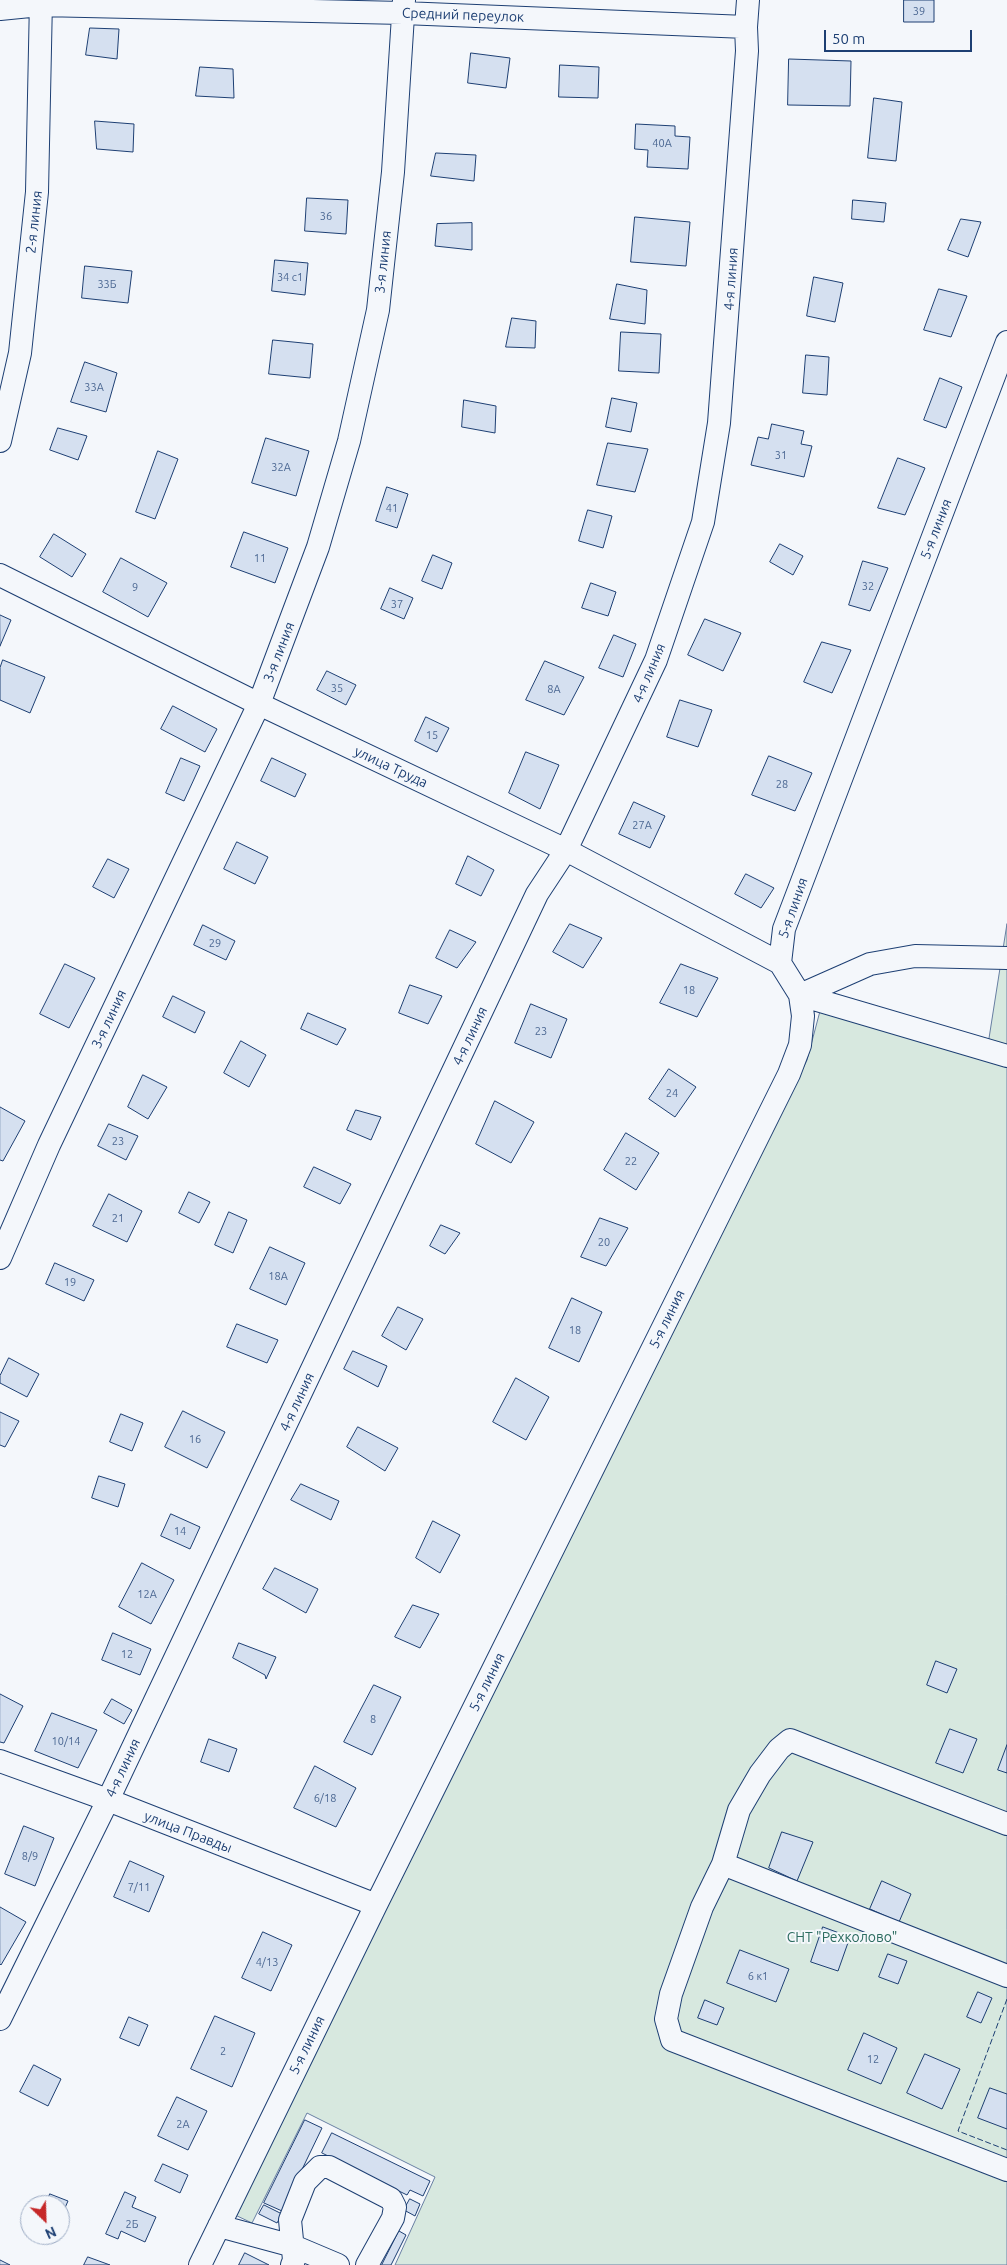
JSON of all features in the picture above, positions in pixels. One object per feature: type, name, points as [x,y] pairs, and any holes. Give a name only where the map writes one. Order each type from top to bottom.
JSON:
[{"type":"street","name":"4-я линия","points":[[0,2019],[108,1800],[538,894],[566,850],[656,660],[702,522],[719,422],[747,51],[748,0]]},
{"type":"street","name":"Средний переулок","points":[[0,9],[41,3],[404,6],[746,27]]},
{"type":"street","name":"2-я линия","points":[[0,440],[20,353],[37,192],[41,3]]},
{"type":"street","name":"3-я линия","points":[[0,1258],[49,1145],[259,704],[318,547],[349,441],[378,310],[392,172],[404,6]]},
{"type":"street","name":"5-я линия","points":[[200,2265],[376,1905],[789,1074],[800,1045],[803,1016],[800,995],[780,963],[784,929],[1007,342]]},
{"type":"street","name":"улица Труда","points":[[0,575],[259,704],[566,850],[780,963]]},
{"type":"street","points":[[800,995],[870,964],[915,956],[1007,958]]},
{"type":"street","points":[[800,995],[1007,1056]]},
{"type":"street","points":[[1007,1824],[790,1740],[779,1749],[760,1774],[739,1810],[723,1864],[702,1907],[671,1994],[666,2019],[672,2040],[1007,2170]]},
{"type":"street","name":"улица Правды","points":[[0,1761],[108,1800],[376,1905]]},
{"type":"street","points":[[723,1864],[1007,1976]]},
{"type":"street","points":[[292,2256],[290,2220],[304,2182],[320,2167],[329,2167],[391,2199],[395,2206],[393,2218],[367,2265]]},
{"type":"street","points":[[219,2226],[292,2256],[338,2265]]},
{"type":"green space","name":"СНТ \"Рехколово\"","points":[[1007,924],[1007,2265],[395,2265],[435,2177],[307,2113],[252,2223],[233,2214],[807,1060],[824,996],[986,1055]]},
{"type":"building","points":[[904,0],[934,0],[934,22],[904,22]]},
{"type":"building","points":[[90,28],[119,29],[117,59],[86,55]]},
{"type":"building","points":[[471,53],[510,58],[506,88],[468,83]]},
{"type":"building","points":[[789,59],[851,61],[850,106],[788,105]]},
{"type":"building","points":[[560,65],[599,67],[598,98],[559,97]]},
{"type":"building","points":[[200,67],[233,69],[234,98],[196,96]]},
{"type":"building","points":[[874,98],[902,102],[896,161],[868,158]]},
{"type":"building","points":[[95,121],[134,124],[133,152],[97,149]]},
{"type":"building","points":[[636,124],[675,126],[675,136],[690,137],[688,169],[647,167],[648,150],[635,149]]},
{"type":"building","points":[[436,153],[476,155],[474,181],[431,176]]},
{"type":"building","points":[[307,198],[348,200],[346,234],[305,231]]},
{"type":"building","points":[[853,200],[886,203],[884,222],[852,219]]},
{"type":"building","points":[[635,217],[690,222],[686,266],[631,262]]},
{"type":"building","points":[[961,219],[981,222],[968,257],[948,250]]},
{"type":"building","points":[[472,223],[472,250],[435,246],[437,224]]},
{"type":"building","points":[[275,260],[308,263],[305,295],[272,291]]},
{"type":"building","points":[[85,266],[132,271],[128,303],[82,298]]},
{"type":"building","points":[[814,277],[843,283],[835,322],[807,316]]},
{"type":"building","points":[[617,284],[647,290],[645,324],[610,319]]},
{"type":"building","points":[[939,289],[967,296],[951,337],[924,330]]},
{"type":"building","points":[[512,318],[536,321],[535,348],[506,347]]},
{"type":"building","points":[[621,332],[661,334],[659,373],[619,371]]},
{"type":"building","points":[[273,340],[313,344],[310,378],[269,374]]},
{"type":"building","points":[[806,355],[829,357],[827,395],[803,393]]},
{"type":"building","points":[[85,362],[117,373],[106,412],[71,402]]},
{"type":"building","points":[[940,378],[962,387],[946,428],[924,420]]},
{"type":"building","points":[[612,398],[637,403],[631,432],[606,427]]},
{"type":"building","points":[[464,400],[496,406],[495,433],[462,427]]},
{"type":"building","points":[[772,424],[804,431],[801,444],[812,446],[804,477],[751,465],[758,437],[768,439]]},
{"type":"building","points":[[58,428],[87,436],[78,460],[50,450]]},
{"type":"building","points":[[266,438],[309,451],[296,496],[252,483]]},
{"type":"building","points":[[608,443],[648,449],[635,492],[597,485]]},
{"type":"building","points":[[158,451],[178,459],[155,519],[136,512]]},
{"type":"building","points":[[898,458],[925,468],[905,515],[878,508]]},
{"type":"building","points":[[387,487],[408,494],[397,528],[376,521]]},
{"type":"building","points":[[588,510],[612,516],[603,548],[579,541]]},
{"type":"building","points":[[244,532],[288,548],[275,583],[231,567]]},
{"type":"building","points":[[54,534],[86,554],[72,577],[40,557]]},
{"type":"building","points":[[780,544],[803,556],[793,575],[770,562]]},
{"type":"building","points":[[433,555],[452,563],[442,589],[422,581]]},
{"type":"building","points":[[121,558],[167,583],[148,617],[103,592]]},
{"type":"building","points":[[863,561],[888,568],[870,611],[849,605]]},
{"type":"building","points":[[591,583],[616,592],[608,616],[582,608]]},
{"type":"building","points":[[390,588],[413,598],[404,619],[381,609]]},
{"type":"building","points":[[0,615],[11,620],[0,646]]},
{"type":"building","points":[[705,619],[741,633],[723,671],[688,655]]},
{"type":"building","points":[[614,635],[636,644],[623,677],[599,668]]},
{"type":"building","points":[[822,642],[851,650],[832,693],[804,682]]},
{"type":"building","points":[[3,660],[45,677],[30,713],[0,700],[0,668]]},
{"type":"building","points":[[545,661],[584,677],[564,715],[526,700]]},
{"type":"building","points":[[327,671],[356,685],[346,705],[317,690]]},
{"type":"building","points":[[680,700],[712,710],[698,747],[667,737]]},
{"type":"building","points":[[173,706],[217,729],[205,752],[161,729]]},
{"type":"building","points":[[426,717],[449,728],[437,752],[415,741]]},
{"type":"building","points":[[526,752],[559,765],[540,809],[509,793]]},
{"type":"building","points":[[769,756],[812,773],[795,811],[752,795]]},
{"type":"building","points":[[181,758],[200,766],[184,801],[166,793]]},
{"type":"building","points":[[272,758],[306,774],[295,797],[261,781]]},
{"type":"building","points":[[634,802],[665,816],[650,848],[619,834]]},
{"type":"building","points":[[237,842],[268,857],[255,884],[224,869]]},
{"type":"building","points":[[468,856],[494,870],[481,896],[456,884]]},
{"type":"building","points":[[108,859],[129,869],[114,898],[93,887]]},
{"type":"building","points":[[746,874],[774,888],[761,908],[735,894]]},
{"type":"building","points":[[570,924],[602,938],[583,968],[553,952]]},
{"type":"building","points":[[203,925],[235,941],[226,960],[194,945]]},
{"type":"building","points":[[450,930],[476,942],[457,968],[436,958]]},
{"type":"building","points":[[65,964],[95,978],[69,1028],[40,1014]]},
{"type":"building","points":[[681,964],[718,978],[697,1017],[660,1003]]},
{"type":"building","points":[[410,985],[442,996],[428,1024],[399,1013]]},
{"type":"building","points":[[173,996],[205,1012],[195,1033],[163,1017]]},
{"type":"building","points":[[531,1004],[567,1019],[551,1058],[515,1043]]},
{"type":"building","points":[[308,1013],[346,1029],[337,1045],[301,1029]]},
{"type":"building","points":[[241,1041],[266,1055],[249,1087],[224,1073]]},
{"type":"building","points":[[669,1069],[696,1087],[675,1117],[649,1099]]},
{"type":"building","points":[[143,1075],[167,1087],[148,1119],[128,1107]]},
{"type":"building","points":[[495,1101],[534,1122],[511,1163],[476,1144]]},
{"type":"building","points":[[0,1107],[25,1121],[3,1161],[0,1160]]},
{"type":"building","points":[[356,1110],[381,1117],[371,1140],[347,1130]]},
{"type":"building","points":[[109,1124],[138,1136],[126,1160],[98,1146]]},
{"type":"building","points":[[626,1133],[659,1153],[636,1190],[604,1170]]},
{"type":"building","points":[[314,1167],[351,1184],[340,1204],[304,1187]]},
{"type":"building","points":[[189,1192],[210,1202],[199,1223],[179,1213]]},
{"type":"building","points":[[109,1194],[142,1211],[127,1242],[93,1226]]},
{"type":"building","points":[[229,1212],[247,1220],[233,1253],[215,1245]]},
{"type":"building","points":[[600,1218],[628,1228],[606,1266],[581,1257]]},
{"type":"building","points":[[441,1225],[460,1233],[445,1254],[430,1246]]},
{"type":"building","points":[[270,1247],[305,1263],[286,1305],[250,1289]]},
{"type":"building","points":[[55,1263],[94,1280],[84,1301],[46,1284]]},
{"type":"building","points":[[572,1298],[602,1312],[579,1362],[549,1348]]},
{"type":"building","points":[[398,1307],[423,1319],[406,1350],[382,1336]]},
{"type":"building","points":[[237,1324],[278,1340],[267,1363],[227,1347]]},
{"type":"building","points":[[353,1351],[387,1366],[378,1387],[344,1369]]},
{"type":"building","points":[[9,1358],[39,1374],[27,1397],[0,1383],[0,1376]]},
{"type":"building","points":[[516,1378],[549,1397],[526,1440],[493,1422]]},
{"type":"building","points":[[183,1411],[225,1432],[207,1468],[165,1447]]},
{"type":"building","points":[[0,1412],[19,1421],[5,1447],[0,1445]]},
{"type":"building","points":[[121,1414],[143,1423],[132,1451],[110,1442]]},
{"type":"building","points":[[358,1427],[398,1448],[385,1471],[347,1447]]},
{"type":"building","points":[[99,1476],[125,1484],[118,1507],[92,1498]]},
{"type":"building","points":[[301,1484],[339,1501],[331,1520],[291,1500]]},
{"type":"building","points":[[171,1514],[200,1527],[190,1549],[161,1536]]},
{"type":"building","points":[[433,1521],[460,1535],[440,1573],[416,1558]]},
{"type":"building","points":[[142,1563],[174,1580],[151,1624],[119,1607]]},
{"type":"building","points":[[275,1568],[318,1589],[306,1613],[263,1589]]},
{"type":"building","points":[[413,1605],[439,1614],[420,1648],[395,1637]]},
{"type":"building","points":[[113,1633],[151,1649],[140,1675],[102,1660]]},
{"type":"building","points":[[239,1643],[276,1657],[266,1679],[265,1675],[233,1658]]},
{"type":"building","points":[[936,1661],[957,1669],[947,1693],[927,1685]]},
{"type":"building","points":[[374,1685],[401,1697],[372,1755],[344,1742]]},
{"type":"building","points":[[0,1694],[23,1706],[4,1743],[0,1742]]},
{"type":"building","points":[[112,1699],[132,1710],[124,1724],[104,1713]]},
{"type":"building","points":[[52,1713],[97,1730],[78,1768],[35,1751]]},
{"type":"building","points":[[950,1729],[977,1739],[963,1773],[936,1763]]},
{"type":"building","points":[[209,1739],[237,1749],[229,1772],[201,1762]]},
{"type":"building","points":[[1007,1745],[1007,1773],[998,1770]]},
{"type":"building","points":[[315,1766],[356,1788],[336,1827],[294,1808]]},
{"type":"building","points":[[24,1826],[54,1838],[35,1886],[5,1874]]},
{"type":"building","points":[[782,1832],[813,1842],[797,1881],[769,1868]]},
{"type":"building","points":[[130,1861],[164,1876],[149,1912],[114,1897]]},
{"type":"building","points":[[882,1881],[911,1894],[899,1922],[870,1909]]},
{"type":"building","points":[[0,1907],[26,1922],[1,1965],[0,1964]]},
{"type":"building","points":[[823,1927],[850,1937],[838,1971],[811,1962]]},
{"type":"building","points":[[263,1932],[292,1945],[271,1991],[242,1978]]},
{"type":"building","points":[[740,1950],[789,1969],[776,2002],[727,1983]]},
{"type":"building","points":[[888,1954],[907,1961],[898,1984],[879,1977]]},
{"type":"building","points":[[978,1992],[992,1998],[981,2023],[967,2017]]},
{"type":"building","points":[[705,2000],[724,2008],[717,2025],[698,2018]]},
{"type":"building","points":[[215,2016],[255,2033],[232,2087],[191,2069]]},
{"type":"building","points":[[129,2017],[148,2025],[139,2046],[120,2038]]},
{"type":"building","points":[[864,2033],[897,2048],[881,2084],[848,2070]]},
{"type":"building","points":[[925,2054],[960,2069],[942,2109],[907,2093]]},
{"type":"building","points":[[34,2065],[61,2079],[48,2106],[20,2092]]},
{"type":"building","points":[[990,2088],[1007,2094],[1007,2129],[978,2118]]},
{"type":"building","points":[[177,2097],[207,2111],[188,2150],[158,2136]]},
{"type":"building","points":[[305,2120],[322,2128],[282,2211],[264,2203]]},
{"type":"building","points":[[332,2133],[430,2181],[423,2196],[410,2190],[407,2195],[322,2153]]},
{"type":"building","points":[[163,2164],[188,2175],[180,2193],[155,2181]]},
{"type":"building","points":[[125,2192],[136,2197],[132,2207],[156,2217],[145,2242],[121,2231],[118,2239],[106,2234]]},
{"type":"building","points":[[410,2199],[420,2204],[415,2216],[404,2210]]},
{"type":"building","points":[[264,2205],[282,2214],[277,2223],[259,2214]]},
{"type":"building","points":[[399,2231],[406,2235],[391,2265],[382,2265]]},
{"type":"building","points":[[245,2253],[269,2265],[239,2265]]},
{"type":"building","points":[[88,2257],[110,2265],[84,2265]]},
{"type":"building","points":[[0,2260],[10,2265],[0,2265]]},
{"type":"fence","points":[[1007,1999],[958,2131],[1007,2150]]}]
